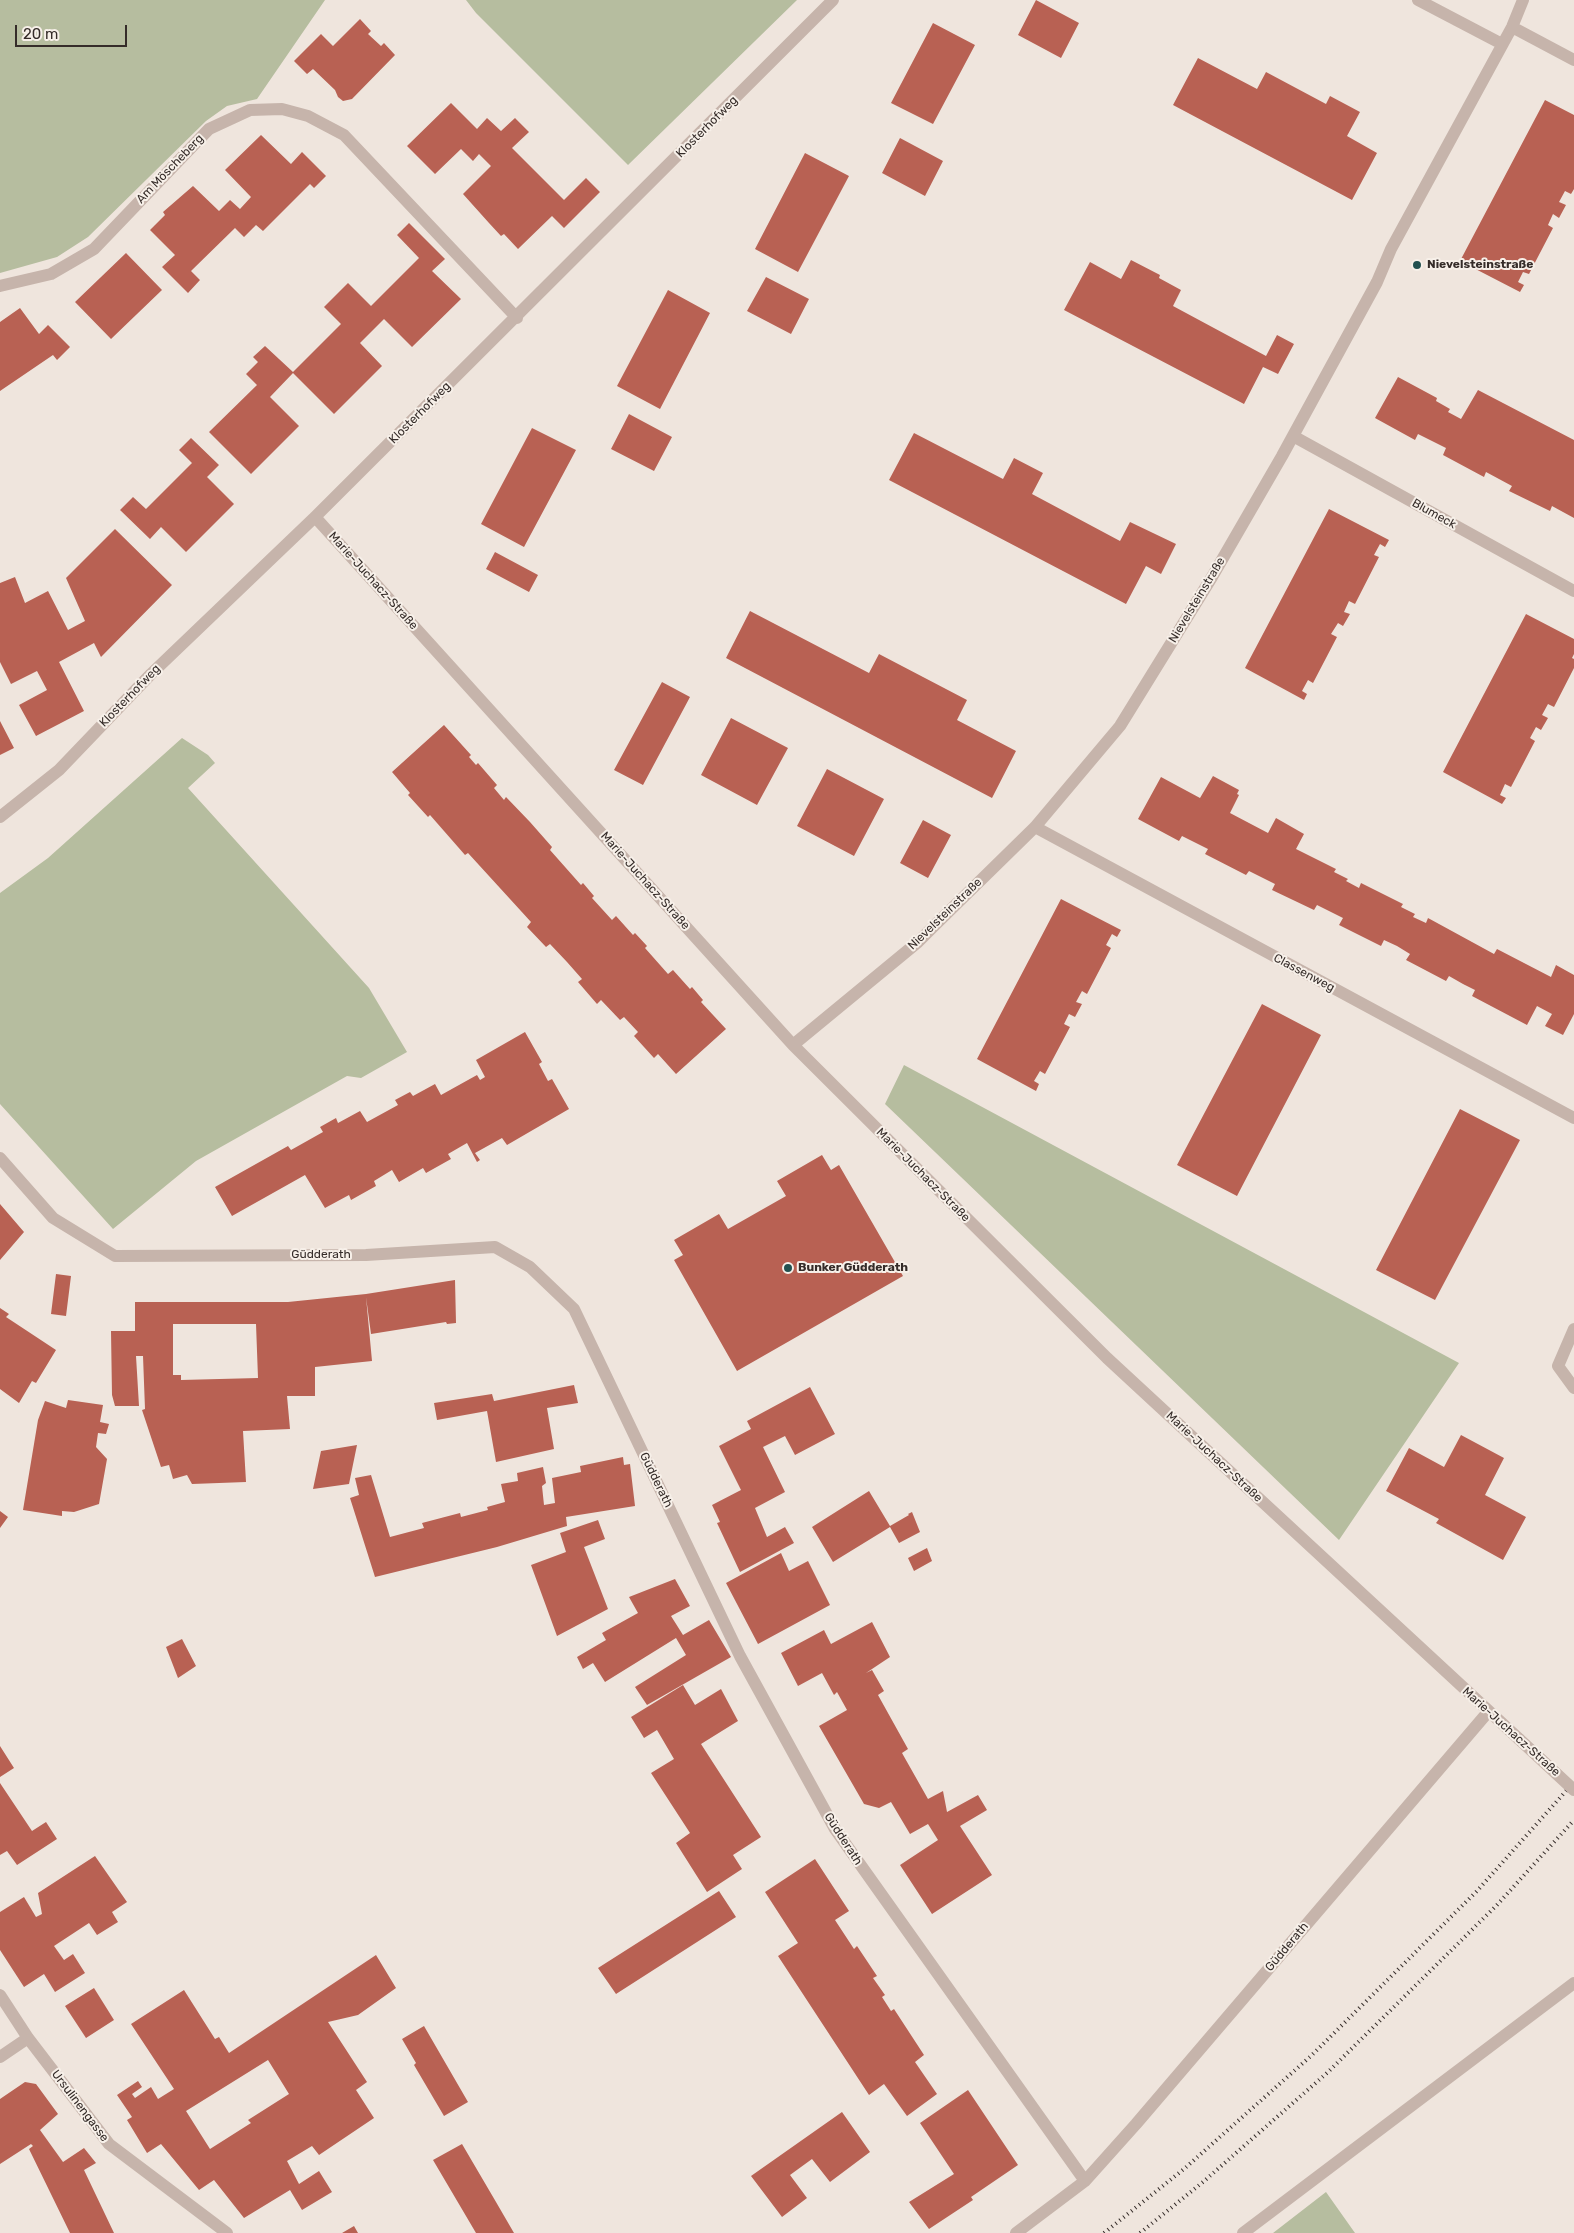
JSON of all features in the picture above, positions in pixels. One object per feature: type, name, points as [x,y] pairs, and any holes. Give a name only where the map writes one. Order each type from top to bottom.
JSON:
[{"type":"street","name":"Klosterhofweg","points":[[0,817],[59,770],[151,674],[315,517],[517,318],[833,0]]},
{"type":"street","points":[[1418,0],[1502,44]]},
{"type":"street","name":"Nievelsteinstraße","points":[[793,1045],[918,942],[1035,827],[1120,726],[1212,577],[1293,436],[1377,282],[1391,249],[1512,27],[1523,0]]},
{"type":"street","points":[[1512,27],[1574,60]]},
{"type":"street","name":"Am Möscheberg","points":[[0,286],[51,274],[94,249],[209,129],[250,110],[282,109],[308,116],[344,135],[517,318]]},
{"type":"street","name":"Blumeck","points":[[1293,436],[1574,591]]},
{"type":"street","name":"Marie-Juchacz-Straße","points":[[315,517],[793,1045],[1107,1358],[1574,1790]]},
{"type":"street","name":"Classenweg","points":[[1035,827],[1574,1118]]},
{"type":"street","name":"Güdderath","points":[[0,1158],[53,1218],[115,1256],[366,1255],[495,1248],[530,1267],[537,1273],[574,1309],[740,1656],[835,1829],[1085,2181]]},
{"type":"street","points":[[1574,1329],[1558,1366],[1574,1388]]},
{"type":"street","name":"Güdderath","points":[[1016,2233],[1085,2181],[1136,2124],[1488,1712]]},
{"type":"street","points":[[1243,2233],[1574,1983]]},
{"type":"street","name":"Ursulinengasse","points":[[0,1995],[28,2038],[109,2144],[227,2233]]},
{"type":"street","points":[[0,2057],[28,2038]]},
{"type":"green space","points":[[0,0],[325,0],[257,99],[227,106],[206,121],[88,237],[57,257],[0,273]]},
{"type":"green space","points":[[466,0],[797,0],[628,165],[476,13]]},
{"type":"green space","points":[[182,738],[208,755],[215,763],[188,788],[369,988],[407,1052],[361,1078],[347,1076],[196,1161],[113,1229],[0,1104],[0,893],[48,858]]},
{"type":"green space","points":[[904,1065],[1459,1363],[1339,1540],[885,1104]]},
{"type":"green space","points":[[1326,2192],[1355,2233],[1273,2233]]},
{"type":"building","points":[[1036,0],[1079,23],[1061,58],[1018,35]]},
{"type":"building","points":[[360,19],[371,31],[368,34],[381,46],[384,43],[395,55],[352,99],[343,101],[338,97],[335,90],[313,69],[307,74],[294,61],[321,34],[333,46]]},
{"type":"building","points":[[933,23],[975,45],[933,124],[891,103]]},
{"type":"building","points":[[1198,58],[1257,89],[1266,72],[1326,104],[1330,96],[1360,112],[1347,136],[1377,153],[1352,200],[1173,105]]},
{"type":"building","points":[[1545,100],[1574,115],[1574,189],[1571,194],[1565,191],[1559,202],[1566,205],[1559,218],[1553,214],[1548,225],[1553,228],[1529,274],[1523,272],[1518,282],[1524,285],[1520,292],[1460,261]]},
{"type":"building","points":[[451,103],[477,129],[487,118],[501,131],[515,118],[529,132],[512,148],[564,200],[586,178],[600,192],[564,228],[552,216],[518,249],[504,234],[501,236],[463,194],[491,166],[479,154],[473,161],[461,149],[435,174],[407,146]]},
{"type":"building","points":[[261,135],[291,164],[302,152],[326,176],[314,188],[310,184],[263,231],[256,225],[244,237],[235,228],[191,271],[200,280],[188,293],[162,267],[175,255],[150,230],[165,215],[163,212],[193,186],[219,211],[230,200],[240,209],[251,197],[225,170]]},
{"type":"building","points":[[900,138],[943,161],[925,196],[882,173]]},
{"type":"building","points":[[805,153],[849,176],[798,272],[755,249]]},
{"type":"building","points":[[409,223],[445,259],[432,271],[461,299],[412,347],[384,319],[360,343],[382,366],[334,414],[293,373],[270,397],[299,426],[251,474],[209,432],[257,385],[246,374],[258,362],[253,357],[265,346],[293,372],[341,324],[324,307],[348,283],[371,306],[419,258],[397,235]]},
{"type":"building","points":[[126,253],[162,290],[111,339],[75,302]]},
{"type":"building","points":[[1131,260],[1160,275],[1159,278],[1181,290],[1173,306],[1266,356],[1277,335],[1294,344],[1278,374],[1263,367],[1244,404],[1064,310],[1090,262],[1121,279]]},
{"type":"building","points":[[766,277],[809,299],[791,334],[747,311]]},
{"type":"building","points":[[668,290],[710,313],[660,409],[617,386]]},
{"type":"building","points":[[20,308],[39,334],[48,325],[70,347],[57,360],[53,355],[0,391],[0,322]]},
{"type":"building","points":[[1398,377],[1437,398],[1436,401],[1450,409],[1448,412],[1461,419],[1478,390],[1574,440],[1574,518],[1552,506],[1550,511],[1509,491],[1512,486],[1486,472],[1484,477],[1443,455],[1446,448],[1418,434],[1415,440],[1375,418]]},
{"type":"building","points":[[629,414],[672,437],[654,471],[611,449]]},
{"type":"building","points":[[532,428],[576,450],[524,547],[481,524]]},
{"type":"building","points":[[914,433],[1003,479],[1014,458],[1043,473],[1032,494],[1120,541],[1130,522],[1176,544],[1161,574],[1146,566],[1126,604],[889,480]]},
{"type":"building","points":[[191,438],[219,465],[207,477],[234,504],[186,552],[161,527],[150,539],[120,510],[133,497],[146,509],[192,463],[179,450]]},
{"type":"building","points":[[1329,509],[1389,540],[1385,547],[1380,544],[1374,555],[1379,557],[1355,604],[1349,601],[1344,612],[1350,614],[1343,626],[1338,623],[1331,634],[1337,637],[1313,683],[1308,680],[1302,691],[1307,694],[1304,700],[1245,668]]},
{"type":"building","points":[[115,529],[172,585],[101,657],[94,643],[59,662],[84,711],[36,736],[19,705],[47,690],[37,671],[11,684],[0,662],[0,583],[15,577],[25,603],[48,591],[68,630],[85,621],[66,578]]},
{"type":"building","points":[[495,552],[538,575],[529,592],[486,569]]},
{"type":"building","points":[[750,611],[869,673],[879,654],[967,700],[957,720],[1016,751],[992,798],[726,658]]},
{"type":"building","points":[[1526,614],[1574,639],[1574,654],[1572,658],[1574,659],[1574,668],[1554,707],[1548,704],[1542,715],[1548,718],[1541,730],[1536,727],[1530,738],[1535,741],[1511,787],[1505,784],[1500,795],[1506,798],[1502,804],[1443,772]]},
{"type":"building","points":[[662,682],[690,697],[643,785],[614,770]]},
{"type":"building","points":[[731,718],[788,748],[757,805],[701,775]]},
{"type":"building","points":[[0,721],[14,748],[0,755]]},
{"type":"building","points":[[444,725],[471,755],[469,757],[476,765],[478,763],[497,785],[494,788],[504,800],[506,797],[530,822],[552,847],[550,850],[581,885],[583,883],[594,896],[592,898],[612,920],[616,916],[633,935],[635,933],[647,946],[645,948],[668,974],[673,970],[690,989],[692,987],[703,1000],[701,1002],[726,1029],[676,1074],[658,1054],[654,1058],[634,1036],[638,1032],[624,1017],[620,1020],[601,1000],[597,1004],[578,982],[582,979],[567,962],[550,944],[546,947],[527,927],[531,922],[468,853],[465,855],[430,815],[428,817],[408,795],[410,793],[392,772]]},
{"type":"building","points":[[827,769],[884,799],[854,856],[797,826]]},
{"type":"building","points":[[1213,776],[1239,790],[1237,794],[1239,795],[1230,813],[1268,833],[1276,818],[1304,834],[1296,849],[1336,869],[1334,872],[1348,879],[1346,881],[1359,888],[1361,883],[1403,904],[1401,907],[1415,914],[1413,917],[1426,923],[1428,918],[1494,954],[1497,949],[1551,977],[1556,965],[1574,975],[1574,1014],[1563,1035],[1545,1026],[1552,1014],[1537,1006],[1527,1025],[1472,996],[1475,990],[1449,976],[1446,981],[1406,960],[1410,954],[1397,946],[1384,940],[1381,946],[1339,925],[1343,918],[1317,905],[1314,910],[1272,890],[1275,884],[1249,871],[1246,875],[1205,854],[1208,849],[1182,836],[1179,841],[1138,819],[1161,777],[1200,798]]},
{"type":"building","points":[[923,820],[951,835],[928,878],[900,863]]},
{"type":"building","points":[[1061,899],[1121,930],[1117,937],[1112,934],[1106,945],[1111,948],[1087,994],[1082,991],[1076,1002],[1082,1004],[1075,1017],[1069,1014],[1064,1024],[1070,1027],[1045,1074],[1040,1071],[1034,1081],[1039,1084],[1036,1091],[977,1059]]},
{"type":"building","points":[[1262,1004],[1321,1035],[1237,1196],[1177,1165]]},
{"type":"building","points":[[525,1032],[542,1062],[539,1064],[548,1081],[552,1079],[569,1109],[507,1145],[502,1138],[475,1153],[480,1160],[477,1162],[467,1143],[448,1154],[451,1159],[426,1173],[423,1168],[399,1182],[392,1170],[374,1181],[376,1186],[351,1200],[349,1195],[325,1208],[305,1175],[232,1216],[215,1187],[288,1146],[291,1150],[323,1132],[320,1127],[336,1118],[338,1123],[360,1111],[367,1122],[398,1105],[395,1100],[410,1092],[413,1096],[435,1084],[441,1095],[477,1075],[480,1080],[485,1077],[476,1060]]},
{"type":"building","points":[[1460,1109],[1520,1140],[1435,1300],[1376,1270]]},
{"type":"building","name":"Bunker Güdderath","points":[[822,1155],[831,1170],[839,1165],[903,1276],[737,1371],[674,1260],[683,1255],[674,1240],[719,1214],[728,1229],[786,1196],[777,1181]]},
{"type":"building","points":[[0,1204],[24,1232],[0,1260]]},
{"type":"building","points":[[56,1274],[71,1276],[66,1316],[51,1314]]},
{"type":"building","points":[[455,1280],[456,1323],[447,1324],[446,1322],[371,1334],[366,1297],[372,1361],[315,1367],[315,1396],[287,1396],[290,1429],[243,1431],[246,1482],[192,1484],[187,1475],[173,1479],[169,1465],[161,1467],[142,1410],[145,1409],[143,1356],[136,1356],[139,1406],[115,1406],[112,1395],[111,1331],[135,1331],[135,1302],[288,1302],[366,1294]],"holes":[[[173,1324],[256,1324],[258,1378],[181,1380],[181,1375],[173,1375]]]},
{"type":"building","points":[[0,1308],[9,1314],[6,1317],[56,1350],[36,1383],[32,1381],[19,1403],[0,1389]]},
{"type":"building","points":[[574,1385],[578,1403],[547,1408],[554,1449],[496,1462],[487,1411],[437,1420],[434,1403],[492,1394],[494,1401]]},
{"type":"building","points":[[810,1387],[835,1434],[795,1455],[785,1436],[763,1447],[785,1492],[755,1508],[767,1537],[785,1527],[794,1543],[740,1572],[717,1523],[720,1522],[712,1505],[741,1490],[719,1446],[751,1429],[747,1421]]},
{"type":"building","points":[[68,1400],[103,1405],[100,1422],[109,1424],[106,1434],[98,1433],[96,1447],[107,1459],[99,1504],[74,1512],[62,1511],[62,1516],[23,1510],[38,1420],[45,1401],[66,1408]]},
{"type":"building","points":[[1461,1435],[1504,1458],[1485,1495],[1526,1517],[1503,1560],[1436,1523],[1439,1519],[1386,1491],[1409,1448],[1444,1467]]},
{"type":"building","points":[[357,1445],[349,1484],[313,1489],[321,1451]]},
{"type":"building","points":[[623,1457],[624,1465],[630,1464],[635,1506],[566,1517],[567,1526],[497,1547],[375,1577],[350,1498],[359,1495],[355,1478],[371,1475],[390,1537],[424,1528],[422,1523],[460,1513],[461,1517],[488,1510],[487,1507],[505,1502],[501,1484],[518,1481],[517,1473],[543,1467],[546,1483],[542,1486],[544,1505],[555,1503],[552,1478],[581,1472],[580,1466]]},
{"type":"building","points":[[869,1491],[890,1526],[912,1512],[920,1532],[899,1543],[890,1527],[833,1562],[812,1527]]},
{"type":"building","points":[[0,1511],[8,1517],[0,1528]]},
{"type":"building","points":[[598,1520],[605,1539],[584,1547],[608,1609],[557,1636],[531,1565],[566,1552],[560,1533]]},
{"type":"building","points":[[927,1548],[932,1561],[914,1571],[908,1558]]},
{"type":"building","points":[[781,1553],[789,1571],[808,1561],[830,1605],[758,1644],[726,1583]]},
{"type":"building","points":[[675,1579],[690,1606],[671,1616],[683,1635],[709,1620],[731,1657],[647,1705],[635,1687],[686,1655],[676,1638],[605,1682],[593,1663],[583,1669],[577,1657],[606,1640],[602,1633],[638,1613],[629,1597]]},
{"type":"building","points":[[872,1622],[890,1657],[866,1673],[872,1670],[884,1691],[878,1695],[908,1749],[902,1753],[928,1799],[943,1791],[947,1812],[978,1795],[987,1810],[960,1826],[992,1875],[932,1914],[900,1865],[938,1840],[928,1824],[910,1834],[891,1802],[879,1808],[864,1804],[819,1726],[847,1710],[837,1692],[834,1695],[822,1673],[798,1686],[781,1653],[824,1630],[831,1644]]},
{"type":"building","points":[[182,1639],[196,1666],[178,1678],[166,1647]]},
{"type":"building","points":[[683,1685],[695,1705],[721,1689],[738,1721],[701,1744],[761,1837],[733,1855],[742,1869],[707,1892],[676,1843],[690,1833],[651,1773],[674,1759],[657,1730],[644,1738],[631,1717]]},
{"type":"building","points":[[0,1746],[14,1768],[0,1777]]},
{"type":"building","points":[[0,1783],[32,1831],[46,1822],[57,1839],[17,1865],[7,1851],[0,1855]]},
{"type":"building","points":[[95,1856],[127,1902],[112,1912],[118,1922],[97,1935],[89,1923],[54,1946],[64,1960],[73,1954],[85,1973],[55,1992],[44,1974],[24,1987],[0,1950],[0,1912],[24,1897],[36,1917],[42,1914],[38,1893]]},
{"type":"building","points":[[815,1859],[849,1911],[835,1920],[854,1949],[857,1946],[877,1976],[873,1978],[885,1995],[882,1997],[891,2011],[894,2009],[924,2055],[915,2062],[937,2094],[907,2116],[884,2084],[869,2095],[778,1956],[798,1943],[765,1892]]},
{"type":"building","points":[[719,1891],[736,1917],[616,1994],[598,1968]]},
{"type":"building","points":[[376,1955],[396,1988],[358,2015],[328,2022],[367,2082],[356,2090],[374,2118],[319,2155],[312,2146],[287,2161],[299,2184],[319,2171],[332,2192],[302,2210],[290,2190],[244,2218],[214,2180],[199,2190],[161,2144],[147,2153],[127,2120],[132,2117],[117,2095],[138,2081],[142,2087],[132,2094],[135,2098],[151,2087],[158,2099],[174,2089],[131,2024],[184,1990],[215,2039],[219,2037],[229,2053]],"holes":[[[268,2060],[289,2094],[248,2120],[251,2123],[210,2149],[186,2111]]]},
{"type":"building","points":[[94,1988],[114,2020],[86,2038],[65,2006]]},
{"type":"building","points":[[424,2026],[468,2102],[444,2116],[414,2065],[416,2063],[402,2039]]},
{"type":"building","points":[[25,2082],[36,2084],[58,2114],[40,2130],[63,2162],[84,2148],[96,2163],[84,2170],[114,2233],[70,2233],[29,2149],[33,2146],[31,2144],[0,2164],[0,2099]]},
{"type":"building","points":[[968,2090],[1018,2165],[971,2197],[973,2200],[929,2229],[909,2202],[954,2174],[920,2123]]},
{"type":"building","points":[[842,2112],[870,2152],[830,2182],[812,2159],[790,2175],[807,2198],[782,2217],[751,2176]]},
{"type":"building","points":[[462,2144],[514,2233],[476,2233],[433,2160]]},
{"type":"building","points":[[354,2226],[358,2233],[342,2233]]},
{"type":"railway","points":[[1104,2233],[1184,2169],[1312,2055],[1477,1891],[1574,1782]]},
{"type":"railway","points":[[1140,2233],[1203,2182],[1327,2073],[1497,1905],[1574,1820]]},
{"type":"place","name":"Nievelsteinstraße","points":[[1417,265]]},
{"type":"place","name":"Bunker Güdderath","points":[[788,1268]]}]
